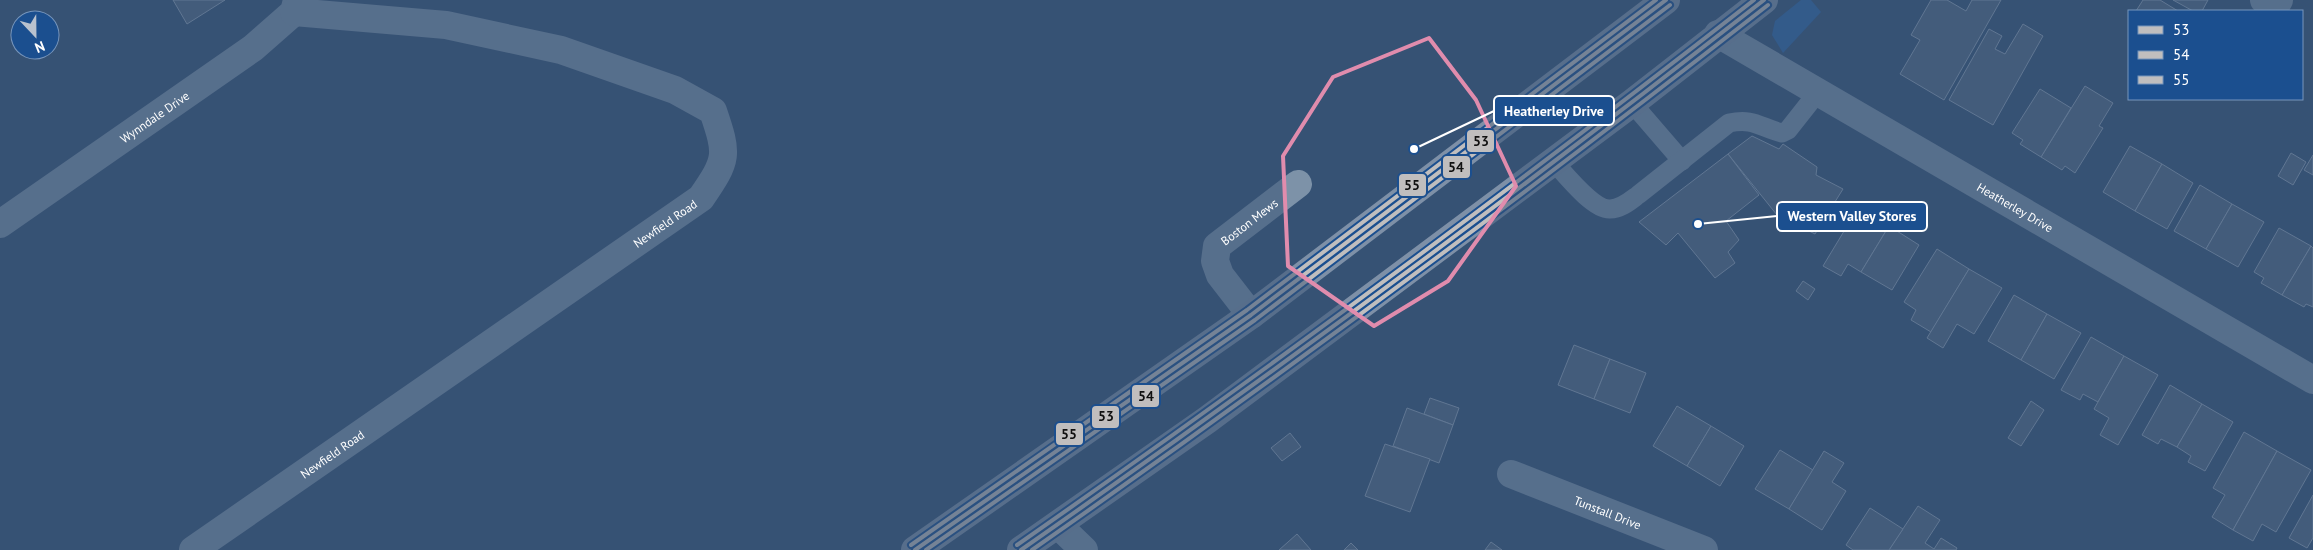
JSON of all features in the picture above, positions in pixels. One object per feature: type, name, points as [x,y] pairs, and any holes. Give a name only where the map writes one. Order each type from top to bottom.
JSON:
[{"type":"highway","points":[[915,550],[1251,315],[1666,0]]},
{"type":"highway","points":[[1021,550],[1207,420],[1632,103],[1764,0]]},
{"type":"street","points":[[2264,0],[2275,7],[2279,0]]},
{"type":"street","name":"Wynndale Drive","points":[[0,224],[253,48],[296,6]]},
{"type":"street","name":"Newfield Road","points":[[193,550],[701,198],[720,170],[724,144],[713,110],[675,90],[561,50],[446,25],[296,6]]},
{"type":"street","name":"Heatherley Drive","points":[[1718,34],[2313,380]]},
{"type":"street","name":"Boston Mews","points":[[1251,315],[1220,275],[1215,261],[1217,246],[1298,184]]},
{"type":"street","name":"Tunstall Drive","points":[[1511,474],[1704,550]]},
{"type":"street","points":[[1058,525],[1084,550]]},
{"type":"lane","points":[[1553,161],[1579,189],[1602,208],[1612,210],[1625,205],[1729,123],[1744,120],[1755,122],[1765,128],[1782,133],[1788,130],[1818,92]]},
{"type":"lane","points":[[1632,103],[1682,161]]},
{"type":"highlighted area","points":[[1429,38],[1476,100],[1516,186],[1448,281],[1374,326],[1288,266],[1283,156],[1333,77]]},
{"type":"shaded area","points":[[1801,0],[1811,0],[1821,12],[1783,53],[1772,35],[1775,21]]},
{"type":"building","points":[[173,0],[225,0],[187,24]]},
{"type":"building","points":[[1931,0],[1947,0],[1966,11],[1972,0],[2001,0],[1944,100],[1900,74],[1920,40],[1911,35]]},
{"type":"building","points":[[2143,0],[2160,0],[2176,10],[2137,10]]},
{"type":"building","points":[[2173,0],[2208,0],[2203,10],[2191,10]]},
{"type":"building","points":[[2023,24],[2043,36],[1993,125],[1949,100],[1989,29],[2002,36],[1995,49],[2005,54]]},
{"type":"building","points":[[2085,86],[2113,103],[2099,126],[2103,128],[2075,173],[2065,166],[2062,170],[2041,157]]},
{"type":"building","points":[[2040,89],[2071,108],[2041,157],[2020,144],[2023,140],[2012,133]]},
{"type":"building","points":[[1752,136],[1779,149],[1783,144],[1817,167],[1816,175],[1843,189],[1815,234],[1777,215],[1728,154]]},
{"type":"building","points":[[2130,146],[2162,164],[2135,211],[2103,192]]},
{"type":"building","points":[[2291,153],[2306,162],[2293,185],[2278,176]]},
{"type":"building","points":[[1728,154],[1759,195],[1726,221],[1739,240],[1728,252],[1735,263],[1715,278],[1678,233],[1666,245],[1639,222]]},
{"type":"building","points":[[2313,155],[2313,175],[2304,170]]},
{"type":"building","points":[[2162,164],[2193,183],[2167,229],[2135,211]]},
{"type":"building","points":[[2200,185],[2232,204],[2206,249],[2174,231]]},
{"type":"building","points":[[2232,204],[2264,222],[2238,267],[2206,249]]},
{"type":"building","points":[[1858,208],[1889,226],[1861,272],[1848,264],[1841,276],[1823,266]]},
{"type":"building","points":[[1889,226],[1919,245],[1892,290],[1861,272]]},
{"type":"building","points":[[2279,228],[2311,246],[2282,295],[2261,283],[2264,278],[2254,272]]},
{"type":"building","points":[[2311,246],[2313,248],[2313,307],[2306,304],[2304,307],[2282,295]]},
{"type":"building","points":[[1937,249],[1969,269],[1931,332],[1911,320],[1916,310],[1904,302]]},
{"type":"building","points":[[1969,269],[2002,288],[1974,334],[1957,324],[1943,348],[1927,338]]},
{"type":"building","points":[[1803,281],[1815,289],[1808,300],[1796,291]]},
{"type":"building","points":[[2014,295],[2047,314],[2021,360],[1988,341]]},
{"type":"building","points":[[2047,314],[2081,333],[2054,379],[2021,360]]},
{"type":"building","points":[[2091,337],[2124,356],[2098,402],[2083,394],[2080,400],[2061,390]]},
{"type":"building","points":[[1574,345],[1610,359],[1594,399],[1558,385]]},
{"type":"building","points":[[2124,356],[2158,375],[2118,445],[2100,435],[2109,418],[2094,409]]},
{"type":"building","points":[[1610,359],[1646,373],[1630,413],[1594,399]]},
{"type":"building","points":[[2170,385],[2202,404],[2177,447],[2161,439],[2158,444],[2142,435]]},
{"type":"building","points":[[1430,398],[1459,408],[1453,425],[1424,414]]},
{"type":"building","points":[[2031,401],[2044,410],[2021,446],[2008,438]]},
{"type":"building","points":[[2202,404],[2233,422],[2205,471],[2188,462],[2191,456],[2177,447]]},
{"type":"building","points":[[1677,406],[1711,426],[1687,466],[1653,446]]},
{"type":"building","points":[[1407,408],[1453,425],[1439,463],[1393,446]]},
{"type":"building","points":[[1711,426],[1744,446],[1720,486],[1687,466]]},
{"type":"building","points":[[2244,432],[2277,451],[2233,530],[2212,517],[2225,495],[2213,488]]},
{"type":"building","points":[[1290,433],[1301,447],[1282,461],[1271,448]]},
{"type":"building","points":[[1385,444],[1430,459],[1410,512],[1365,496]]},
{"type":"building","points":[[1780,450],[1813,470],[1789,509],[1755,489]]},
{"type":"building","points":[[1824,451],[1844,463],[1832,482],[1846,491],[1822,530],[1789,509]]},
{"type":"building","points":[[2277,451],[2311,470],[2276,532],[2262,524],[2253,541],[2233,530]]},
{"type":"building","points":[[2313,495],[2313,538],[2307,548],[2289,538]]},
{"type":"building","points":[[1918,506],[1940,520],[1925,543],[1934,549],[1941,538],[1957,548],[1956,550],[1889,550]]},
{"type":"building","points":[[1870,508],[1903,529],[1889,550],[1853,550],[1846,545]]},
{"type":"building","points":[[1297,534],[1311,550],[1279,550]]},
{"type":"building","points":[[1491,542],[1502,550],[1485,550]]},
{"type":"building","points":[[1351,543],[1358,550],[1344,550]]},
{"type":"transit line","name":"55","points":[[911,545],[1247,310],[1656,0]]},
{"type":"transit line","name":"53","points":[[915,550],[1251,315],[1666,0]]},
{"type":"transit line","name":"55","points":[[1017,545],[1389,277],[1754,0]]},
{"type":"transit line","name":"53","points":[[1021,550],[1210,416],[1396,280],[1764,0]]},
{"type":"transit line","name":"54","points":[[926,550],[1255,320],[1670,5]]},
{"type":"transit line","name":"54","points":[[1032,550],[1219,417],[1403,282],[1768,5]]},
{"type":"place","name":"Heatherley Drive","points":[[1414,149]]},
{"type":"place","name":"Western Valley Stores","points":[[1698,224]]}]
